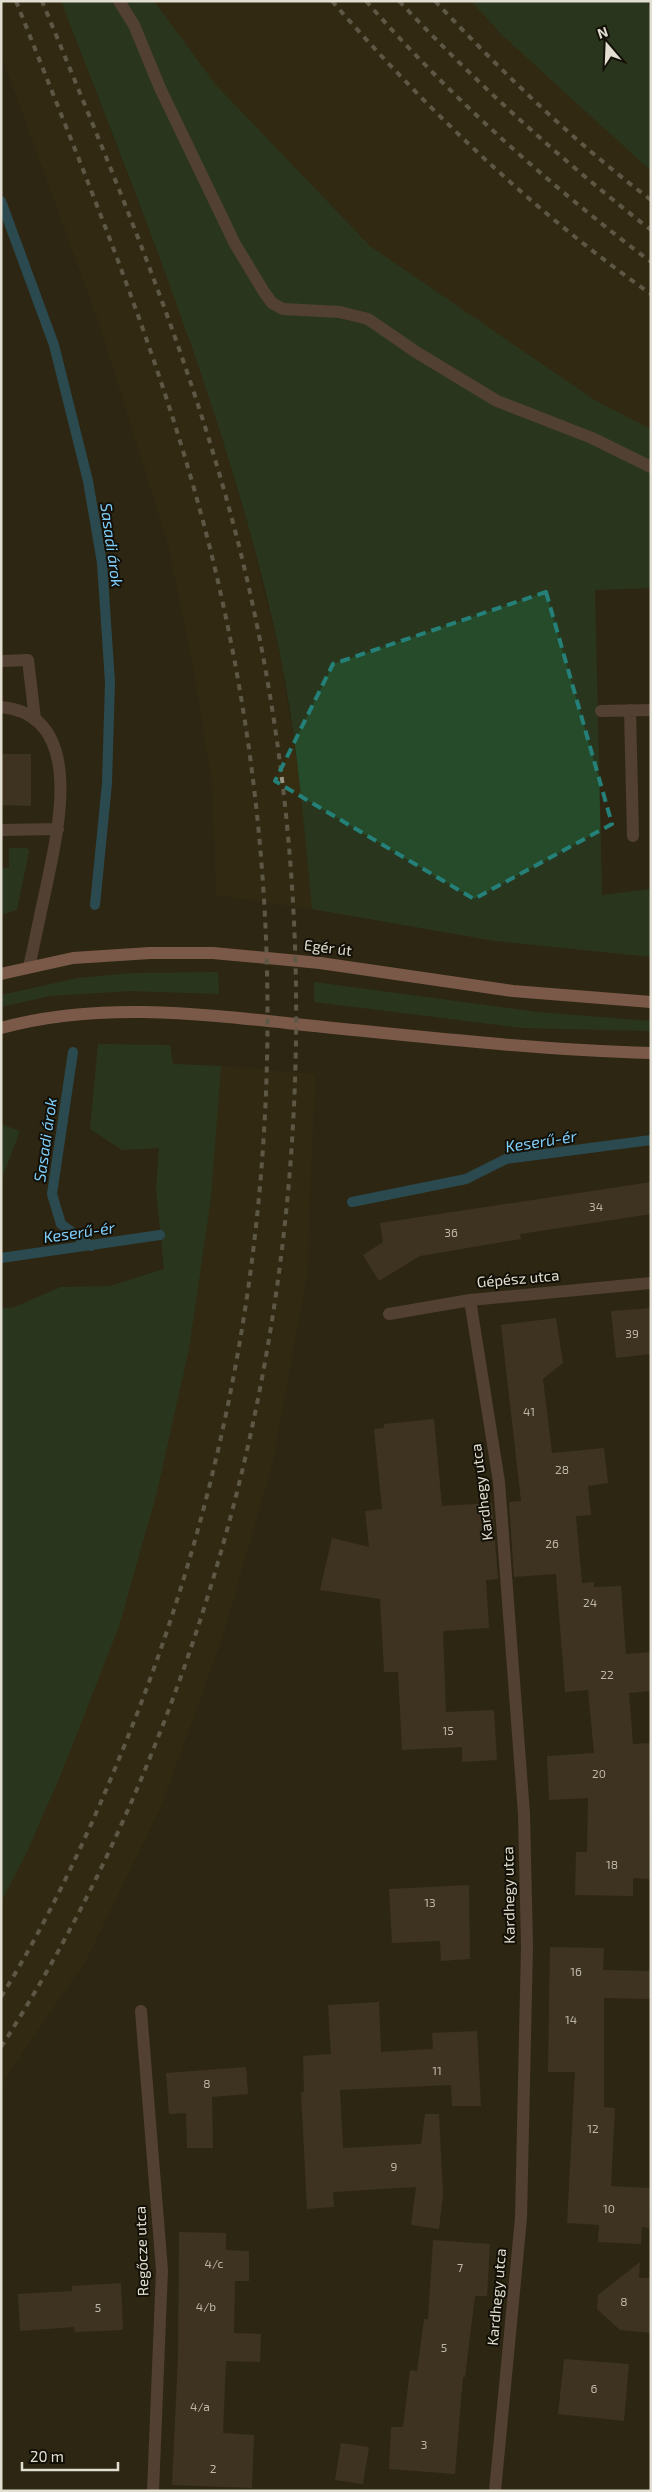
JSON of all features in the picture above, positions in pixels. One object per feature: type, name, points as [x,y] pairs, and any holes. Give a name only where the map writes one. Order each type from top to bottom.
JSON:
[{"type":"main road","name":"Egér út","points":[[1,974],[30,967],[92,957],[150,953],[213,953],[320,963],[514,991],[651,1002]]},
{"type":"main road","points":[[1,1028],[44,1018],[97,1012],[205,1014],[498,1044],[590,1051],[651,1053]]},
{"type":"street","points":[[119,1],[134,25],[164,96],[239,252],[272,303],[283,309],[296,312],[340,312],[368,319],[416,352],[497,401],[583,434],[651,467]]},
{"type":"street","points":[[1,661],[28,660],[35,719]]},
{"type":"street","points":[[1,707],[17,710],[35,719],[51,739],[58,760],[60,791],[58,829],[30,967]]},
{"type":"street","points":[[630,710],[632,836]]},
{"type":"street","points":[[601,711],[651,710]]},
{"type":"street","points":[[1,830],[58,829]]},
{"type":"street","name":"Gépész utca","points":[[389,1314],[470,1300],[651,1283]]},
{"type":"street","name":"Kardhegy utca","points":[[470,1300],[499,1482],[524,1814],[527,1946],[521,2218],[495,2491]]},
{"type":"street","name":"Regőcze utca","points":[[141,2011],[162,2270],[153,2491]]},
{"type":"highlighted area","points":[[546,592],[612,824],[474,899],[275,781],[333,664]]},
{"type":"shaded area","points":[[1,1],[61,1],[176,301],[211,401],[247,522],[280,655],[301,787],[312,909],[216,895],[213,792],[194,670],[168,544],[100,326],[1,54]]},
{"type":"shaded area","points":[[154,1],[471,1],[501,34],[651,171],[651,429],[596,401],[370,246],[215,84]]},
{"type":"shaded area","points":[[221,1066],[315,1074],[307,1275],[272,1465],[221,1642],[162,1804],[87,1959],[1,2084],[1,1902],[26,1854],[61,1774],[157,1492],[189,1349],[211,1198]]},
{"type":"green space","points":[[61,1],[154,1],[215,84],[370,246],[596,401],[651,429],[651,588],[595,590],[602,895],[651,889],[651,957],[495,941],[312,909],[291,717],[280,654],[260,570],[237,487],[184,324]]},
{"type":"green space","points":[[471,1],[646,1],[651,9],[651,171],[501,34]]},
{"type":"green space","points":[[9,848],[27,848],[29,851],[17,910],[1,915],[1,868],[9,868]]},
{"type":"green space","points":[[218,972],[219,994],[130,991],[50,996],[1,1007],[1,995],[78,978],[132,973]]},
{"type":"green space","points":[[314,982],[537,1012],[651,1021],[651,1031],[523,1028],[314,1002]]},
{"type":"green space","points":[[98,1044],[170,1045],[173,1064],[221,1066],[211,1198],[189,1349],[157,1492],[119,1626],[61,1774],[26,1854],[1,1902],[1,1308],[12,1308],[61,1287],[110,1286],[164,1269],[156,1189],[159,1148],[122,1150],[90,1129]]},
{"type":"green space","points":[[1,1124],[20,1131],[2,1178],[1,1177]]},
{"type":"building","points":[[1,754],[31,754],[31,806],[1,805]]},
{"type":"building","points":[[651,1182],[651,1214],[520,1234],[521,1239],[420,1256],[379,1281],[363,1255],[383,1242],[380,1223]]},
{"type":"building","points":[[651,1308],[651,1354],[616,1358],[611,1311]]},
{"type":"building","points":[[556,1318],[563,1363],[543,1379],[552,1453],[604,1448],[608,1483],[588,1486],[591,1515],[576,1516],[582,1583],[594,1582],[594,1587],[621,1586],[626,1654],[651,1652],[651,1691],[629,1693],[633,1744],[651,1743],[649,1879],[633,1878],[633,1896],[575,1895],[576,1852],[587,1852],[588,1798],[549,1800],[547,1756],[594,1753],[588,1690],[565,1692],[556,1574],[514,1577],[509,1502],[521,1501],[501,1325]]},
{"type":"building","points":[[434,1419],[442,1506],[492,1503],[498,1579],[486,1580],[489,1628],[443,1631],[446,1712],[494,1710],[497,1760],[462,1762],[462,1747],[402,1750],[398,1672],[384,1672],[380,1599],[320,1590],[332,1538],[369,1547],[365,1511],[382,1509],[374,1429],[384,1428],[384,1424]]},
{"type":"building","points":[[469,1885],[470,1959],[441,1961],[440,1941],[392,1943],[389,1889]]},
{"type":"building","points":[[550,1947],[604,1948],[603,1970],[651,1971],[651,1999],[604,1998],[604,2107],[615,2108],[611,2186],[651,2188],[649,2228],[642,2227],[641,2244],[598,2242],[599,2225],[567,2223],[575,2072],[548,2072]]},
{"type":"building","points":[[379,2002],[381,2052],[433,2049],[432,2033],[477,2031],[481,2106],[452,2106],[451,2085],[340,2090],[343,2148],[421,2144],[425,2114],[439,2114],[443,2195],[439,2229],[411,2225],[416,2187],[333,2192],[334,2207],[307,2209],[301,2092],[304,2092],[303,2056],[331,2054],[328,2005]]},
{"type":"building","points":[[246,2067],[248,2094],[212,2097],[213,2148],[187,2148],[186,2113],[169,2114],[166,2073]]},
{"type":"building","points":[[179,2232],[226,2233],[226,2250],[249,2251],[249,2281],[235,2281],[234,2333],[261,2334],[260,2362],[226,2361],[223,2433],[254,2435],[252,2488],[172,2485],[178,2357]]},
{"type":"building","points":[[433,2240],[490,2244],[487,2296],[475,2296],[465,2377],[463,2377],[455,2474],[389,2469],[391,2427],[403,2427],[410,2370],[417,2371],[424,2319],[428,2319]]},
{"type":"building","points":[[640,2262],[639,2278],[651,2278],[651,2333],[620,2330],[597,2309],[598,2295]]},
{"type":"building","points":[[121,2283],[123,2330],[75,2332],[74,2327],[20,2331],[18,2294],[72,2291],[72,2286]]},
{"type":"building","points":[[564,2359],[629,2364],[624,2421],[558,2414]]},
{"type":"building","points":[[341,2443],[369,2447],[363,2484],[335,2480]]},
{"type":"waterway","name":"Sasadi árok","points":[[1,201],[54,345],[88,481],[102,563],[110,682],[107,783],[95,905]]},
{"type":"waterway","name":"Sasadi árok","points":[[73,1052],[52,1194],[61,1224],[91,1246]]},
{"type":"waterway","name":"Keserű-ér","points":[[352,1202],[466,1179],[506,1159],[651,1140]]},
{"type":"waterway","name":"Keserű-ér","points":[[1,1258],[160,1235]]},
{"type":"railway","points":[[1,1997],[39,1931],[73,1864],[133,1724],[180,1589],[218,1452],[245,1312],[261,1171],[267,1029],[263,887],[248,745],[223,604],[204,526],[183,450],[132,298],[16,1]]},
{"type":"railway","points":[[1,2047],[67,1936],[124,1820],[157,1740],[207,1598],[246,1452],[274,1305],[291,1156],[296,1006],[290,856],[272,706],[242,558],[223,486],[178,345],[126,207],[42,1]]},
{"type":"railway","points":[[332,1],[405,80],[482,157],[565,229],[651,294]]},
{"type":"railway","points":[[366,1],[432,72],[502,139],[575,202],[651,262]]},
{"type":"railway","points":[[399,1],[459,62],[552,149],[651,230]]},
{"type":"railway","points":[[435,1],[486,54],[566,130],[651,200]]}]
